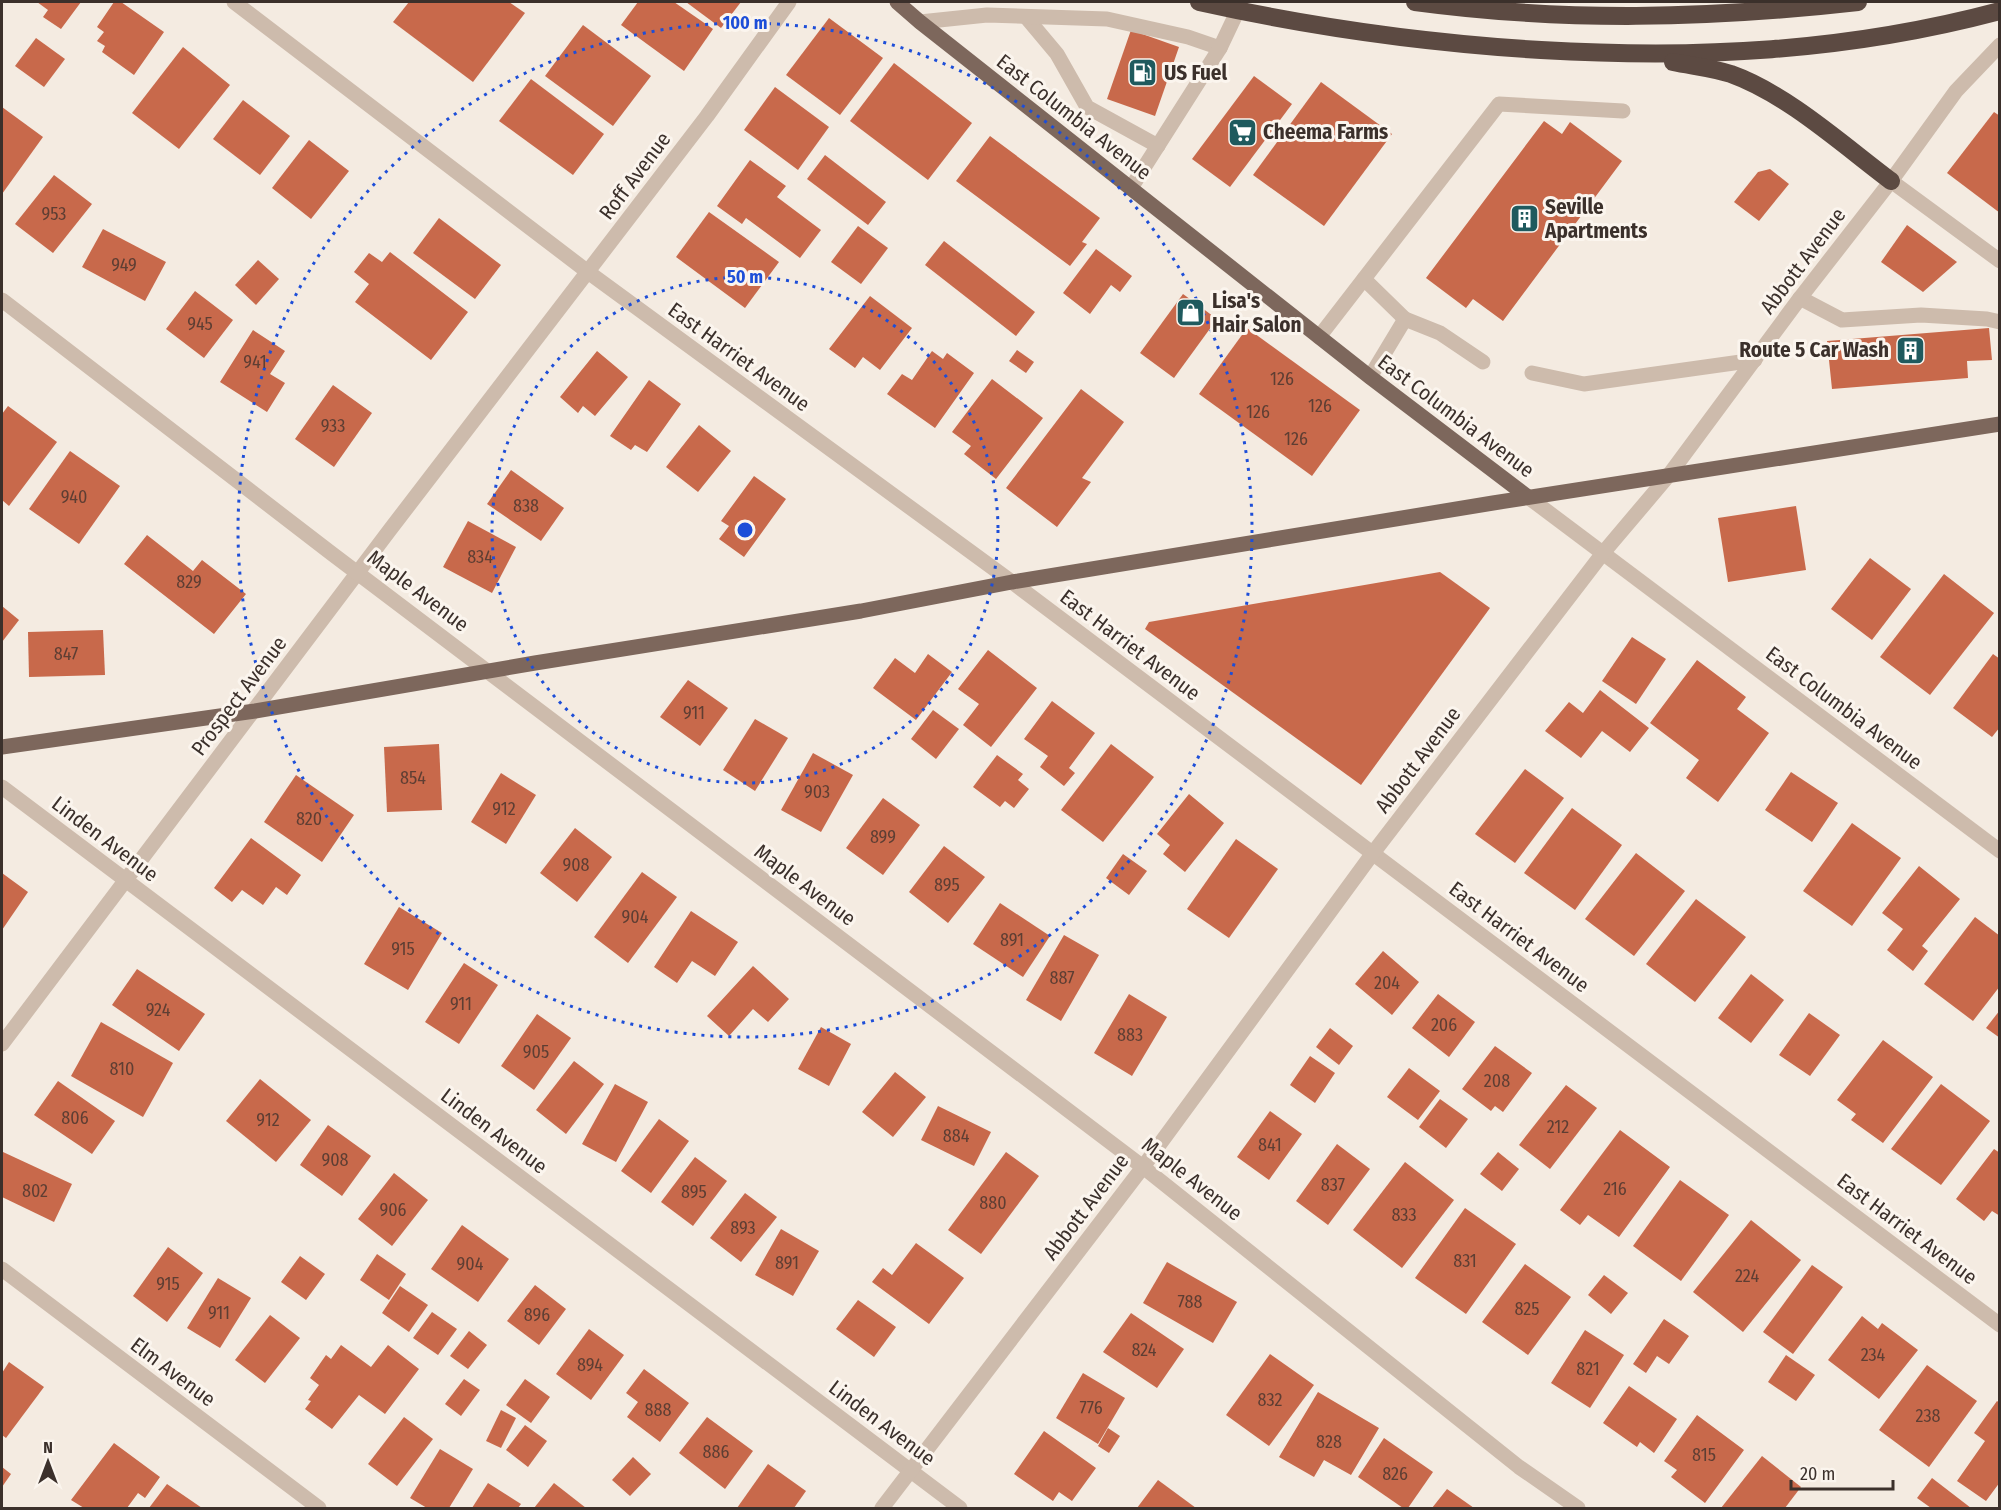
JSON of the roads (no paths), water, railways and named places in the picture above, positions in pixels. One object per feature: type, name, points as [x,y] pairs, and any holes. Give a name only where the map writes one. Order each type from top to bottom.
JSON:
[{"type":"highway","points":[[1199,2],[1342,28],[1412,38],[1516,48],[1618,53],[1715,54],[1800,48],[1905,32],[2000,11]]},
{"type":"highway","points":[[1415,2],[1467,8],[1614,16],[1736,14],[1858,2]]},
{"type":"highway","points":[[1618,53],[1707,68],[1752,83],[1797,110],[1891,181]]},
{"type":"main road","name":"East Columbia Avenue","points":[[897,2],[1319,337],[1528,497]]},
{"type":"main road","points":[[2,747],[255,711],[1528,497],[2000,424]]},
{"type":"street","name":"East Harriet Avenue","points":[[234,2],[588,273],[1012,582],[2000,1325]]},
{"type":"street","name":"Roff Avenue","points":[[510,372],[588,273],[789,2]]},
{"type":"street","points":[[1131,188],[1220,48],[1238,10]]},
{"type":"street","points":[[920,22],[987,15],[1107,19],[1188,37],[1220,48]]},
{"type":"street","points":[[1026,16],[1057,54],[1087,107],[1158,147]]},
{"type":"street","name":"Abbott Avenue","points":[[882,1509],[1143,1167],[1373,853],[1603,553],[1669,475],[1800,298],[1891,181],[1956,91],[1999,46]]},
{"type":"street","points":[[1319,337],[1499,104],[1623,111]]},
{"type":"street","points":[[1891,181],[2000,261]]},
{"type":"street","points":[[1364,279],[1405,319],[1440,333],[1483,362]]},
{"type":"street","points":[[1800,298],[1842,320],[1921,315],[1987,319],[2000,322]]},
{"type":"street","name":"Maple Avenue","points":[[2,300],[1143,1167],[1519,1467],[1578,1509]]},
{"type":"street","points":[[1370,377],[1405,319]]},
{"type":"street","points":[[1532,373],[1584,384],[1755,360]]},
{"type":"street","name":"Prospect Avenue","points":[[2,1044],[510,372]]},
{"type":"street","name":"East Columbia Avenue","points":[[1528,497],[2000,851]]},
{"type":"street","name":"Linden Avenue","points":[[2,787],[960,1509]]},
{"type":"street","name":"Elm Avenue","points":[[2,1269],[320,1509]]},
{"type":"place","name":"US Fuel","points":[[1143,73]]},
{"type":"place","name":"Cheema Farms","points":[[1242,132]]},
{"type":"place","name":"Seville Apartments","points":[[1524,219]]},
{"type":"place","name":"Lisa's Hair Salon","points":[[1191,313]]},
{"type":"place","name":"Route 5 Car Wash","points":[[1910,350]]}]
